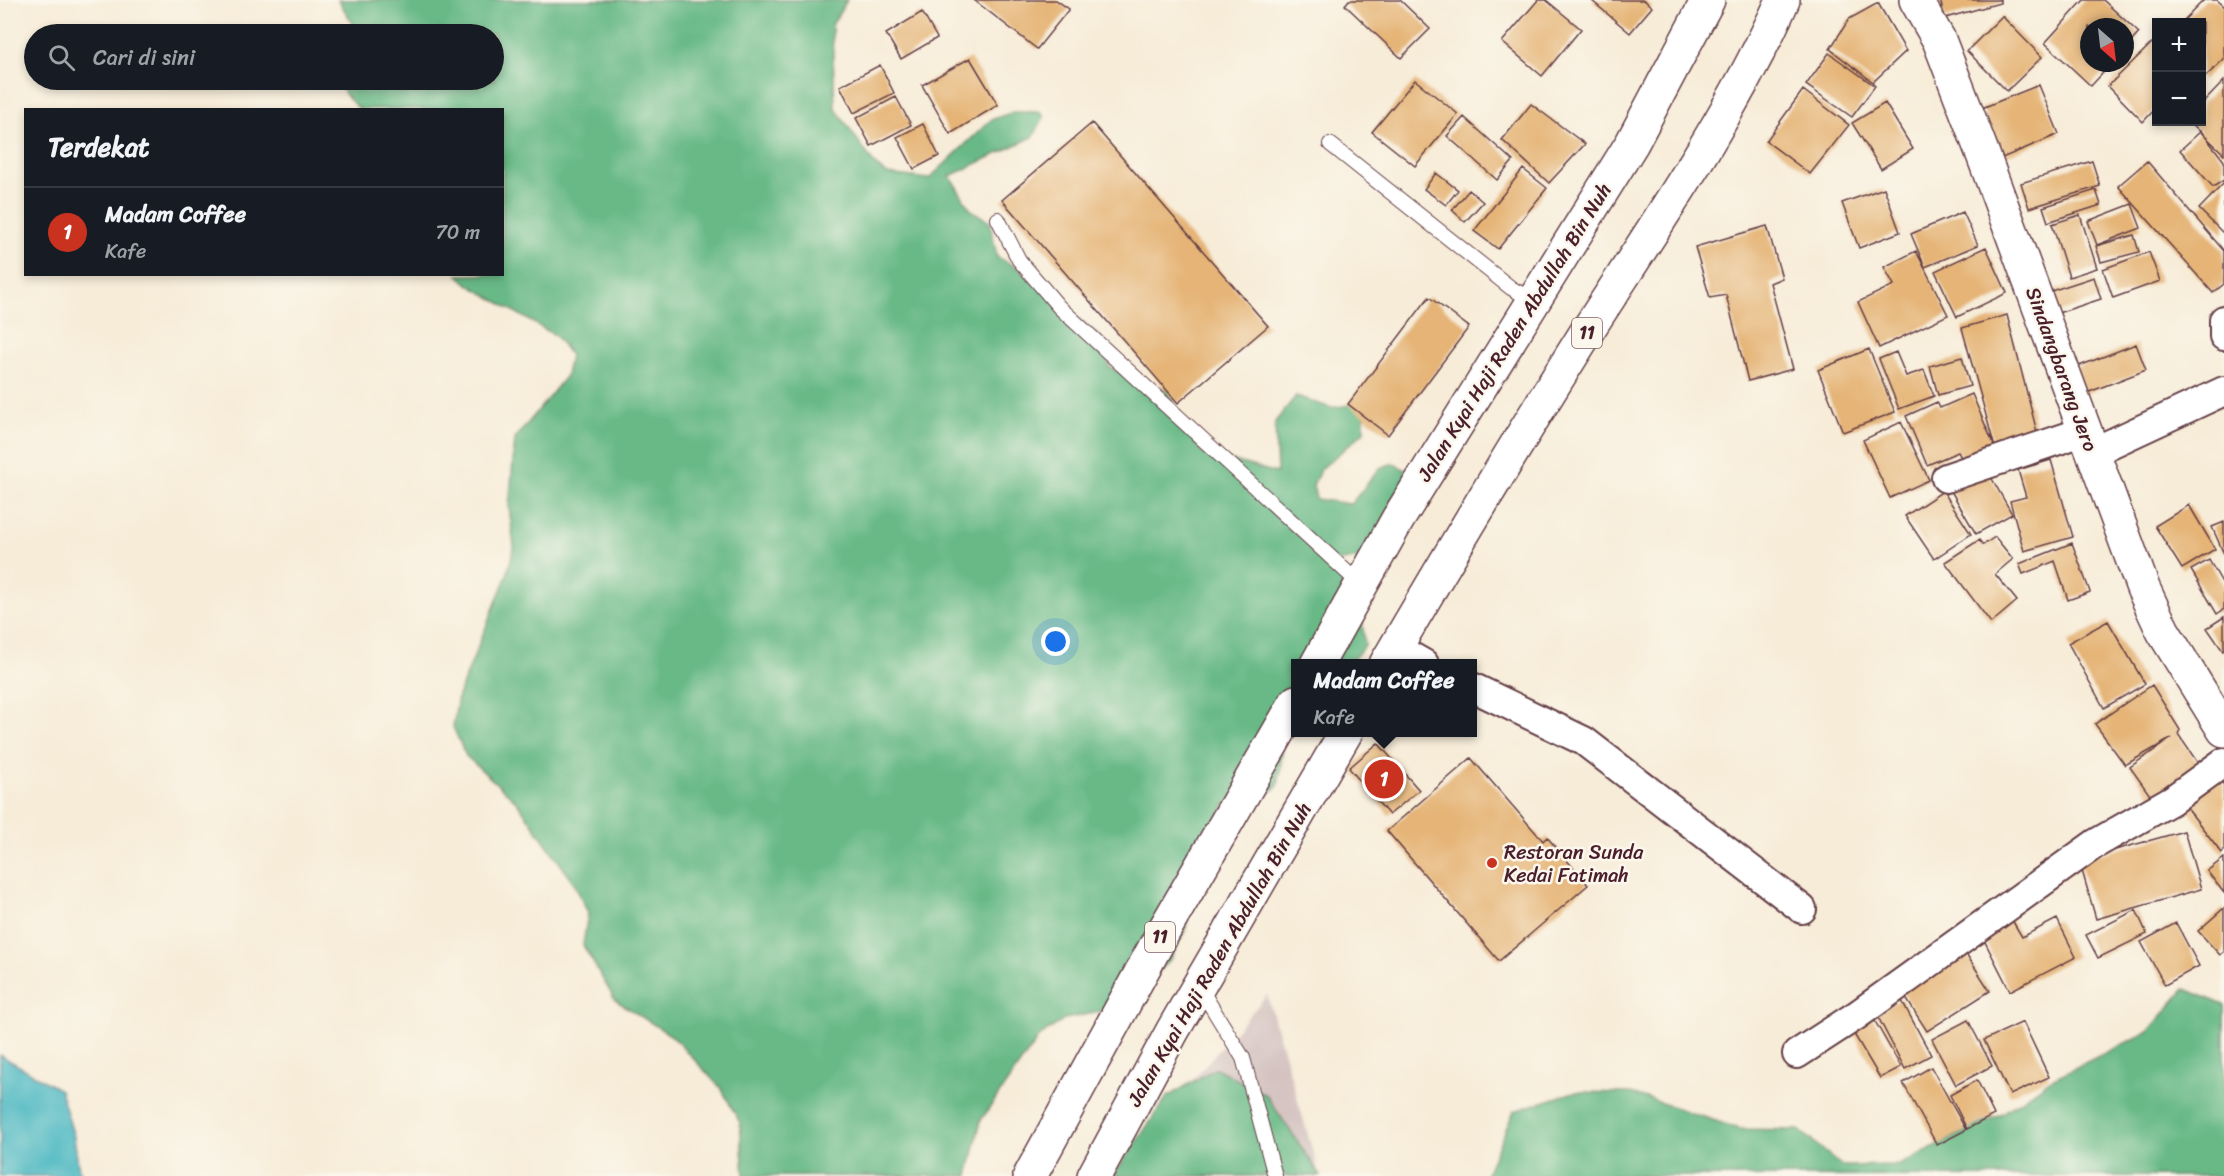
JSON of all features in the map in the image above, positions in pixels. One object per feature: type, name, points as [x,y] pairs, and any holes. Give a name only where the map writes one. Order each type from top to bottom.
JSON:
[{"type":"main road","name":"Jalan Kyai Haji Raden Abdullah Bin Nuh","points":[[1319,659],[1361,585],[1532,300],[1632,143],[1708,0]]},
{"type":"main road","name":"11","points":[[1391,656],[1583,338],[1689,175],[1768,35],[1783,0]]},
{"type":"main road","name":"Sindangbarang Jero","points":[[1916,0],[1939,40],[2143,588],[2158,620],[2211,713],[2224,730]]},
{"type":"main road","name":"11","points":[[1030,1176],[1166,927],[1291,711]]},
{"type":"main road","name":"Jalan Kyai Haji Raden Abdullah Bin Nuh","points":[[1094,1176],[1199,986],[1343,737]]},
{"type":"street","points":[[2224,320],[2224,336]]},
{"type":"street","points":[[1946,478],[2089,442],[2224,391]]},
{"type":"street","points":[[1477,689],[1584,741],[1802,909]]},
{"type":"street","points":[[1797,1054],[1857,1015],[2096,844],[2172,800],[2224,762]]},
{"type":"lane","points":[[1330,144],[1510,288],[1532,300]]},
{"type":"lane","points":[[998,219],[1019,260],[1059,307],[1361,585]]},
{"type":"lane","points":[[1199,986],[1243,1058],[1275,1176]]},
{"type":"shaded area","points":[[1267,995],[1320,1176],[1146,1133]]},
{"type":"green space","points":[[338,0],[847,0],[832,25],[835,108],[875,165],[887,174],[929,179],[991,120],[1013,112],[1040,112],[1044,117],[1033,137],[950,176],[970,209],[990,222],[997,257],[1018,268],[1098,335],[1110,368],[1166,390],[1201,452],[1277,473],[1275,422],[1296,396],[1331,408],[1355,404],[1364,417],[1364,432],[1321,469],[1313,485],[1316,499],[1351,504],[1380,468],[1393,463],[1413,474],[1383,554],[1337,562],[1350,597],[1360,604],[1365,645],[1353,659],[1291,659],[1291,735],[1284,741],[1278,786],[1260,799],[1225,804],[1200,869],[1185,931],[1171,958],[1131,1005],[1065,1019],[1039,1037],[981,1120],[968,1176],[744,1176],[740,1123],[721,1088],[672,1036],[615,1000],[583,945],[588,913],[574,883],[517,802],[466,756],[453,727],[458,696],[507,575],[514,546],[509,507],[515,439],[566,376],[570,355],[556,336],[469,285],[459,276],[504,276],[504,108],[359,108],[343,90],[504,90],[504,24],[353,24]]},
{"type":"green space","points":[[2185,989],[2224,1005],[2224,1176],[1485,1176],[1514,1111],[1574,1092],[1631,1093],[1740,1129],[1799,1130],[1842,1166],[1899,1165],[2003,1113],[2048,1081],[2148,1032]]},
{"type":"green space","points":[[1216,1068],[1266,1095],[1321,1176],[1113,1176],[1167,1097]]},
{"type":"water","points":[[0,1055],[60,1090],[74,1137],[80,1176],[0,1176]]},
{"type":"building","points":[[974,0],[1056,0],[1069,9],[1037,49]]},
{"type":"building","points":[[1349,0],[1400,0],[1430,29],[1401,58],[1345,5]]},
{"type":"building","points":[[1538,0],[1546,0],[1581,29],[1542,76],[1502,42]]},
{"type":"building","points":[[1591,0],[1644,0],[1652,7],[1630,33]]},
{"type":"building","points":[[1940,0],[2000,0],[2000,3],[1945,18]]},
{"type":"building","points":[[2084,0],[2103,0],[2123,18],[2080,18],[2080,72],[2104,72],[2091,86],[2045,43]]},
{"type":"building","points":[[2204,0],[2217,0],[2224,6],[2224,59],[2206,76],[2206,18],[2186,18]]},
{"type":"building","points":[[1878,3],[1906,51],[1873,82],[1830,49],[1849,19]]},
{"type":"building","points":[[922,12],[937,38],[901,59],[886,34]]},
{"type":"building","points":[[2002,16],[2042,57],[2007,91],[1967,51]]},
{"type":"building","points":[[2134,28],[2139,33],[2134,39]]},
{"type":"building","points":[[2152,43],[2152,112],[2143,122],[2108,86],[2122,72],[2134,72],[2134,61]]},
{"type":"building","points":[[1829,53],[1875,86],[1852,117],[1806,85]]},
{"type":"building","points":[[970,58],[998,105],[950,134],[922,85]]},
{"type":"building","points":[[880,65],[894,93],[854,113],[840,86]]},
{"type":"building","points":[[1415,80],[1458,114],[1415,166],[1372,132]]},
{"type":"building","points":[[2224,81],[2224,154],[2194,126],[2206,126],[2206,100]]},
{"type":"building","points":[[2039,85],[2059,134],[2002,158],[1982,108]]},
{"type":"building","points":[[1803,90],[1849,125],[1810,174],[1766,141]]},
{"type":"building","points":[[896,97],[911,125],[871,146],[856,118]]},
{"type":"building","points":[[1885,103],[1913,149],[1881,169],[1852,123]]},
{"type":"building","points":[[1531,104],[1585,144],[1549,183],[1502,140]]},
{"type":"building","points":[[1464,117],[1513,161],[1497,180],[1447,136]]},
{"type":"building","points":[[1092,123],[1268,326],[1178,403],[1002,200]]},
{"type":"building","points":[[923,124],[939,156],[914,169],[897,137]]},
{"type":"building","points":[[2201,131],[2224,161],[2224,180],[2213,187],[2180,150]]},
{"type":"building","points":[[2092,161],[2100,186],[2029,208],[2021,183]]},
{"type":"building","points":[[2147,161],[2224,251],[2224,284],[2213,293],[2118,186]]},
{"type":"building","points":[[1523,169],[1547,188],[1498,249],[1474,231]]},
{"type":"building","points":[[1436,173],[1458,190],[1446,205],[1424,189]]},
{"type":"building","points":[[2224,183],[2224,234],[2199,209]]},
{"type":"building","points":[[1884,188],[1900,232],[1859,248],[1842,203]]},
{"type":"building","points":[[1469,190],[1483,202],[1465,222],[1452,210]]},
{"type":"building","points":[[2096,190],[2101,205],[2048,222],[2043,207]]},
{"type":"building","points":[[2132,204],[2141,228],[2097,245],[2088,221]]},
{"type":"building","points":[[1963,212],[1978,245],[1925,267],[1911,234]]},
{"type":"building","points":[[2080,215],[2097,268],[2069,277],[2052,224]]},
{"type":"building","points":[[1767,226],[1782,278],[1770,283],[1793,369],[1748,381],[1726,295],[1710,298],[1695,247]]},
{"type":"building","points":[[2134,235],[2139,252],[2101,262],[2096,246]]},
{"type":"building","points":[[1986,247],[2007,293],[1957,317],[1935,271]]},
{"type":"building","points":[[1916,251],[1948,315],[1879,348],[1858,302],[1894,285],[1884,267]]},
{"type":"building","points":[[2149,252],[2160,281],[2113,298],[2103,269]]},
{"type":"building","points":[[2094,277],[2101,299],[2052,315],[2045,293]]},
{"type":"building","points":[[1429,297],[1469,327],[1388,435],[1348,404]]},
{"type":"building","points":[[2007,315],[2038,436],[1995,448],[1962,328]]},
{"type":"building","points":[[2136,344],[2146,370],[2084,394],[2074,368]]},
{"type":"building","points":[[1869,349],[1895,412],[1843,432],[1818,370]]},
{"type":"building","points":[[1896,352],[1906,376],[1924,370],[1934,396],[1899,409],[1879,359]]},
{"type":"building","points":[[1962,357],[1970,386],[1938,395],[1930,366]]},
{"type":"building","points":[[1972,394],[1995,448],[1963,461],[1958,452],[1927,465],[1906,416],[1937,402],[1940,408]]},
{"type":"building","points":[[1901,422],[1929,480],[1890,498],[1863,440]]},
{"type":"building","points":[[2051,460],[2073,537],[2024,551],[2010,501],[2026,497],[2018,470]]},
{"type":"building","points":[[1987,470],[2012,514],[1976,534],[1951,491]]},
{"type":"building","points":[[1943,491],[1971,534],[1934,559],[1905,516]]},
{"type":"building","points":[[2189,505],[2215,549],[2182,569],[2155,526]]},
{"type":"building","points":[[2224,522],[2224,554],[2212,527]]},
{"type":"building","points":[[1995,537],[2013,559],[1995,574],[2017,601],[1991,623],[1945,562],[1979,540],[1983,545]]},
{"type":"building","points":[[2072,543],[2090,592],[2068,600],[2055,561],[2023,574],[2019,564]]},
{"type":"building","points":[[2209,560],[2224,586],[2224,609],[2217,614],[2191,570]]},
{"type":"building","points":[[2224,617],[2224,650],[2223,651],[2207,628]]},
{"type":"building","points":[[2108,621],[2145,684],[2104,708],[2068,643]]},
{"type":"building","points":[[2152,685],[2180,730],[2178,734],[2202,769],[2154,801],[2130,767],[2172,738],[2125,765],[2095,724]]},
{"type":"building","points":[[1378,743],[1419,790],[1389,815],[1349,768]]},
{"type":"building","name":"Restoran Sunda Kedai Fatimah","points":[[1471,758],[1543,841],[1547,837],[1588,885],[1499,961],[1387,831]]},
{"type":"building","points":[[2213,771],[2224,785],[2224,851],[2222,853],[2179,798]]},
{"type":"building","points":[[2184,831],[2201,889],[2096,919],[2079,860]]},
{"type":"building","points":[[2224,858],[2224,893],[2207,871]]},
{"type":"building","points":[[2224,908],[2224,952],[2220,955],[2198,931]]},
{"type":"building","points":[[2136,910],[2147,934],[2098,958],[2086,935]]},
{"type":"building","points":[[2009,915],[2022,937],[2057,919],[2076,957],[2010,991],[1980,932]]},
{"type":"building","points":[[2176,923],[2199,966],[2165,985],[2141,942]]},
{"type":"building","points":[[1963,949],[1990,991],[1927,1031],[1900,989]]},
{"type":"building","points":[[1901,999],[1931,1055],[1905,1069],[1876,1013]]},
{"type":"building","points":[[1872,1016],[1901,1067],[1880,1078],[1851,1029]]},
{"type":"building","points":[[1968,1020],[1992,1066],[1956,1085],[1932,1039]]},
{"type":"building","points":[[2023,1022],[2049,1077],[2010,1095],[1984,1040]]},
{"type":"building","points":[[1931,1067],[1966,1130],[1937,1145],[1903,1083]]},
{"type":"building","points":[[1977,1080],[1994,1115],[1967,1129],[1950,1095]]},
{"type":"place","name":"Madam Coffee","points":[[1384,779]]},
{"type":"place","name":"Restoran Sunda Kedai Fatimah","points":[[1492,863]]}]
